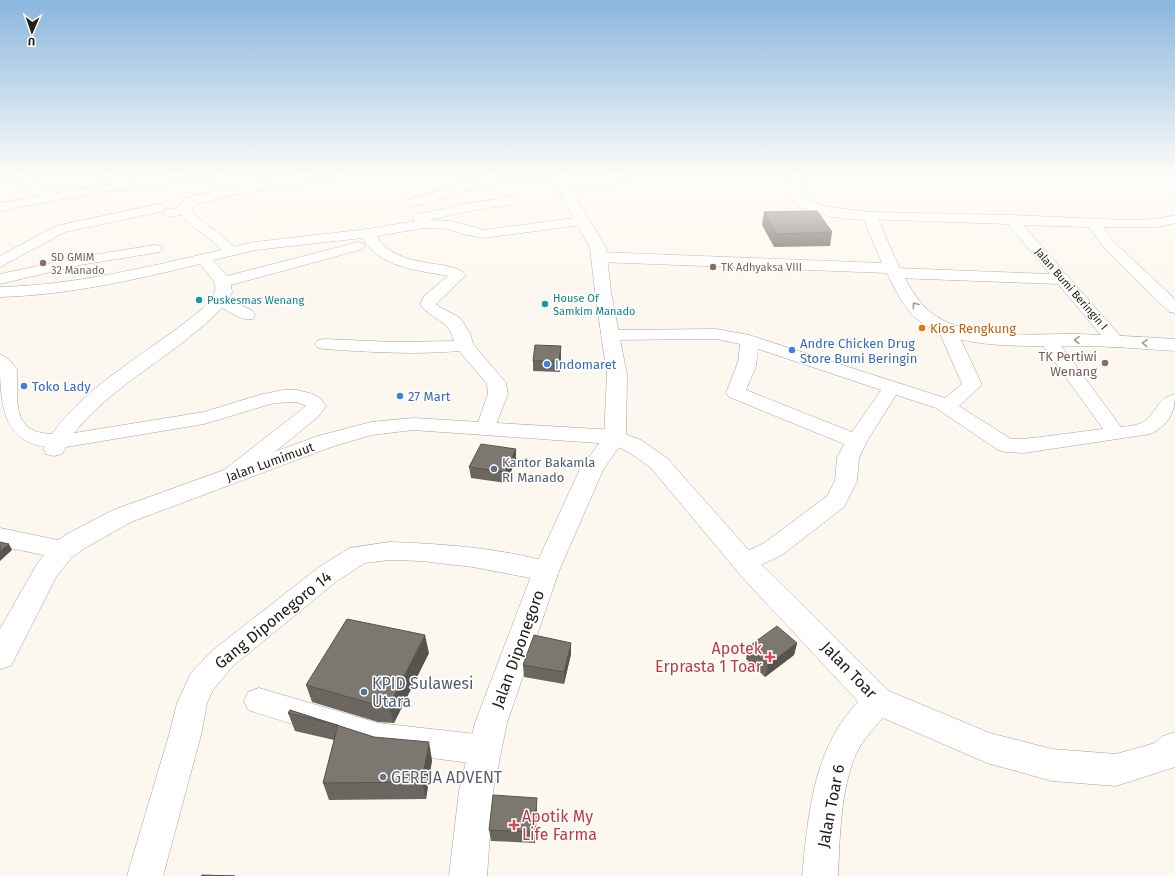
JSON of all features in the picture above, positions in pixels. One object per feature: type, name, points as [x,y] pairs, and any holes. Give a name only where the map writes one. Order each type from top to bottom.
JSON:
[{"type":"street","points":[[0,262],[67,227],[130,214]]},
{"type":"street","points":[[187,214],[193,220],[220,239],[230,252]]},
{"type":"street","points":[[424,224],[420,218],[437,214]]},
{"type":"street","points":[[579,214],[599,253],[617,375],[614,437]]},
{"type":"street","points":[[845,214],[868,216],[1092,222],[1158,223],[1175,219]]},
{"type":"street","points":[[868,216],[892,267],[914,306],[925,316],[947,329],[990,338],[1175,345]]},
{"type":"street","name":"Jalan Bumi Beringin I","points":[[1011,219],[1116,342]]},
{"type":"street","points":[[224,282],[370,238],[424,224],[451,225],[468,231],[484,234],[582,221]]},
{"type":"street","points":[[1092,222],[1109,245],[1175,308]]},
{"type":"street","points":[[0,292],[35,291],[65,287],[205,260],[255,246],[370,238]]},
{"type":"street","points":[[370,238],[384,253],[399,260],[430,269],[453,272],[458,275],[458,277],[431,298],[428,304],[434,311],[454,322],[460,332],[464,345],[496,383],[498,394],[486,428]]},
{"type":"street","points":[[0,279],[80,261],[155,249]]},
{"type":"street","points":[[599,253],[806,261],[1062,279]]},
{"type":"street","points":[[55,447],[69,425],[116,382],[194,324],[221,301],[224,293],[224,282],[205,260]]},
{"type":"street","points":[[221,301],[247,315]]},
{"type":"street","points":[[947,329],[972,385],[947,406]]},
{"type":"street","points":[[611,334],[716,334],[749,340],[947,406],[1006,445],[1017,446],[1122,435],[1143,430],[1152,426],[1159,420],[1164,408],[1175,400]]},
{"type":"street","points":[[749,340],[749,357],[738,383],[736,393],[856,442]]},
{"type":"street","points":[[1048,340],[1110,426]]},
{"type":"street","points":[[324,344],[400,348],[464,345]]},
{"type":"street","points":[[3,373],[8,415],[15,427],[28,437],[55,447],[91,437],[211,416],[277,397],[297,395],[314,403],[316,406],[311,413],[232,475]]},
{"type":"street","points":[[746,563],[773,549],[836,501],[846,480],[848,458],[856,442],[892,388]]},
{"type":"street","name":"Jalan Lumimuut","points":[[0,657],[46,571],[63,550],[94,530],[122,516],[326,441],[371,429],[413,424],[614,437]]},
{"type":"street","name":"Jalan Toar","points":[[614,437],[630,443],[646,452],[659,463],[746,563],[878,701],[987,748],[1052,765],[1116,770],[1164,756],[1175,747]]},
{"type":"street","name":"Jalan Diponegoro","points":[[468,876],[476,791],[491,723],[546,571],[592,469],[614,437]]},
{"type":"street","points":[[0,537],[63,550]]},
{"type":"street","name":"Gang Diponegoro 14","points":[[145,876],[185,735],[192,703],[201,682],[223,658],[328,574],[359,554],[389,551],[421,552],[473,558],[546,571]]},
{"type":"street","points":[[259,701],[378,737],[485,750]]},
{"type":"street","name":"Jalan Toar 6","points":[[820,876],[827,812],[834,773],[848,738],[878,701]]},
{"type":"building","points":[[765,214],[819,214],[832,232],[776,234]]},
{"type":"building","points":[[535,345],[561,346],[559,361],[533,361]]},
{"type":"building","points":[[481,444],[516,449],[505,472],[469,467]]},
{"type":"building","points":[[0,542],[9,544],[0,551]]},
{"type":"building","points":[[347,619],[425,635],[389,706],[373,704],[306,685]]},
{"type":"building","points":[[777,626],[797,643],[768,665],[748,647]]},
{"type":"building","points":[[534,635],[571,643],[564,672],[523,665]]},
{"type":"building","points":[[290,710],[333,724],[288,713]]},
{"type":"building","points":[[338,725],[374,737],[429,742],[422,782],[323,783]]},
{"type":"building","name":"Apotik My Life Farma","points":[[493,795],[537,798],[534,832],[489,830]]},
{"type":"building","points":[[202,875],[235,876],[201,876]]},
{"type":"place","name":"SD GMIM 32 Manado","points":[[43,263]]},
{"type":"place","name":"TK Adhyaksa VIII","points":[[713,267]]},
{"type":"place","name":"Puskesmas Wenang","points":[[199,300]]},
{"type":"place","name":"House Of Samkim Manado","points":[[545,304]]},
{"type":"place","name":"Kios Rengkung","points":[[922,328]]},
{"type":"place","name":"Andre Chicken Drug Store Bumi Beringin","points":[[792,350]]},
{"type":"place","name":"TK Pertiwi Wenang","points":[[1105,363]]},
{"type":"place","name":"Indomaret","points":[[547,364]]},
{"type":"place","name":"Toko Lady","points":[[24,386]]},
{"type":"place","name":"27 Mart","points":[[400,396]]},
{"type":"place","name":"Kantor Bakamla RI Manado","points":[[494,469]]},
{"type":"place","name":"Apotek Erprasta 1 Toar","points":[[770,657]]},
{"type":"place","name":"KPID Sulawesi Utara","points":[[364,692]]},
{"type":"place","name":"GEREJA ADVENT","points":[[383,777]]},
{"type":"place","name":"Apotik My Life Farma","points":[[514,825]]}]
